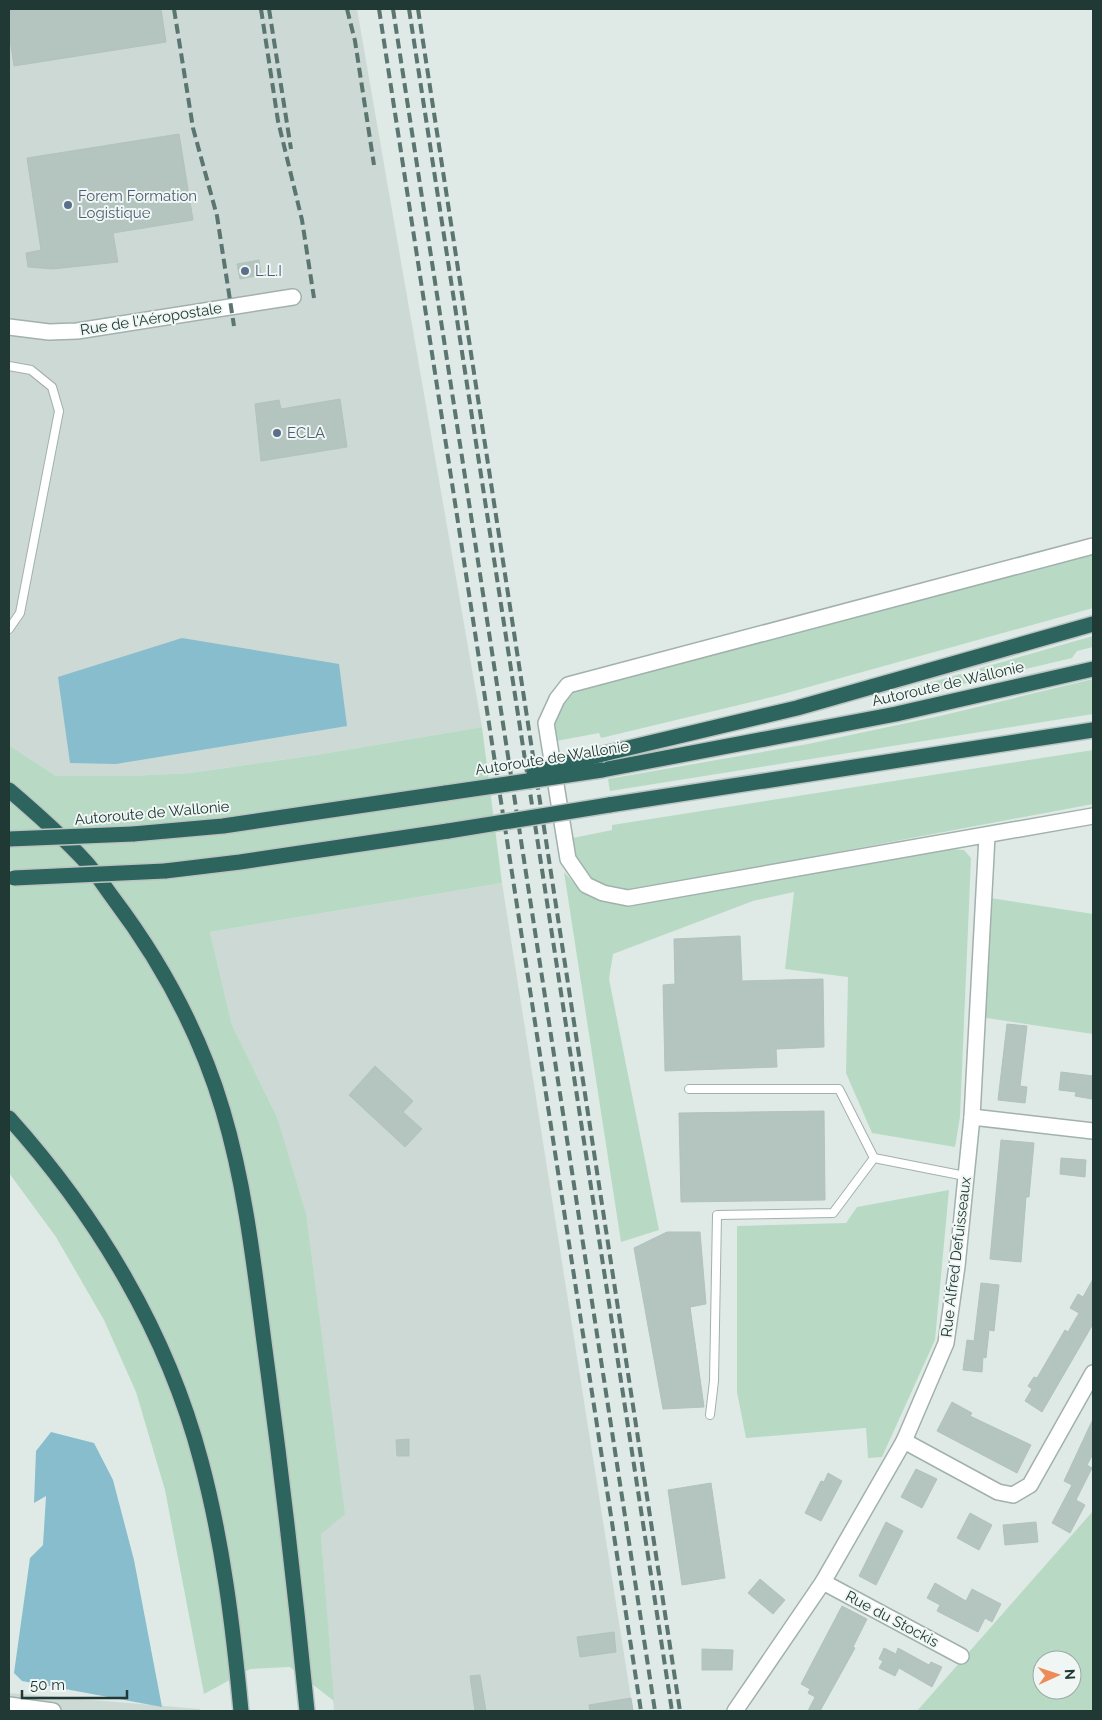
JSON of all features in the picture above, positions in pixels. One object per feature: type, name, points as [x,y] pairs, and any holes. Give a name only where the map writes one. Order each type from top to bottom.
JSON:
[{"type":"highway","points":[[514,781],[562,764],[797,708],[1093,624]]},
{"type":"highway","name":"Autoroute de Wallonie","points":[[9,839],[134,834],[241,824],[514,781],[561,777],[896,714],[1093,669]]},
{"type":"highway","points":[[11,878],[165,871],[250,861],[1093,730]]},
{"type":"highway","points":[[9,790],[88,864],[126,914],[172,985],[203,1054],[223,1110],[236,1164],[250,1239],[282,1479],[307,1711]]},
{"type":"highway","points":[[9,1118],[44,1157],[87,1214],[116,1262],[154,1332],[180,1396],[201,1460],[217,1530],[241,1711]]},
{"type":"street","name":"Rue de l'Aéropostale","points":[[9,328],[49,332],[77,331],[293,297]]},
{"type":"street","points":[[1093,546],[568,685],[557,699],[546,724],[568,859],[586,885],[603,893],[628,898],[1093,816]]},
{"type":"street","name":"Rue Alfred Defuisseaux","points":[[735,1711],[823,1582],[904,1440],[946,1343],[957,1266],[972,1117],[987,836]]},
{"type":"street","points":[[972,1117],[1093,1131]]},
{"type":"street","points":[[904,1440],[998,1492],[1013,1495],[1030,1485],[1093,1373]]},
{"type":"street","name":"Rue du Stockis","points":[[823,1582],[961,1656]]},
{"type":"street","points":[[9,1705],[53,1711]]},
{"type":"lane","points":[[9,366],[31,370],[52,387],[59,411],[20,613],[9,629]]},
{"type":"lane","points":[[689,1088],[839,1089],[874,1158]]},
{"type":"lane","points":[[874,1158],[965,1176]]},
{"type":"lane","points":[[710,1415],[714,1381],[718,1215],[833,1214],[874,1158]]},
{"type":"shaded area","points":[[9,9],[357,9],[482,727],[316,755],[190,773],[129,776],[56,776],[9,745]]},
{"type":"shaded area","points":[[502,883],[633,1711],[334,1711],[321,1534],[277,1117],[232,1025],[210,932]]},
{"type":"shaded area","points":[[9,1693],[200,1709],[200,1711],[9,1711]]},
{"type":"green space","points":[[1093,549],[1093,608],[776,696],[601,738],[599,733],[551,742],[556,716],[562,704],[582,686]]},
{"type":"green space","points":[[1093,636],[1093,647],[1077,651],[1072,658],[908,697],[908,689]]},
{"type":"green space","points":[[1093,679],[1093,714],[610,791],[608,779],[808,744],[940,716]]},
{"type":"green space","points":[[482,727],[502,883],[210,932],[232,1025],[277,1117],[306,1214],[345,1514],[321,1534],[334,1701],[290,1667],[250,1669],[204,1694],[165,1490],[136,1392],[104,1320],[56,1237],[9,1173],[9,745],[56,776],[129,776],[190,773],[316,755]]},
{"type":"green space","points":[[1093,750],[1093,804],[625,892],[603,885],[588,875],[577,860],[568,839],[612,830],[612,825]]},
{"type":"green space","points":[[939,848],[964,850],[971,858],[960,1117],[955,1147],[872,1133],[846,1073],[848,977],[785,969],[794,892],[753,901],[613,954],[609,979],[659,1230],[621,1242],[564,872],[579,889],[604,900]]},
{"type":"green space","points":[[977,896],[1093,914],[1093,1034],[980,1017]]},
{"type":"green space","points":[[949,1190],[935,1340],[882,1457],[868,1458],[866,1428],[746,1438],[737,1392],[737,1226],[846,1223],[857,1207]]},
{"type":"green space","points":[[1093,1511],[1093,1711],[917,1711]]},
{"type":"water","points":[[182,638],[339,664],[347,726],[116,764],[70,763],[58,677]]},
{"type":"water","points":[[51,1432],[94,1443],[113,1480],[134,1560],[162,1707],[22,1681],[14,1673],[30,1558],[43,1545],[46,1496],[34,1503],[36,1451]]},
{"type":"building","points":[[23,9],[161,9],[166,42],[14,66],[9,32],[9,11]]},
{"type":"building","points":[[179,134],[193,220],[113,233],[118,262],[53,269],[28,267],[26,253],[41,250],[27,158]]},
{"type":"building","points":[[259,260],[261,275],[240,279],[237,264]]},
{"type":"building","points":[[340,399],[347,447],[261,461],[255,404],[279,400],[281,409]]},
{"type":"building","points":[[740,936],[742,981],[823,979],[824,1047],[776,1049],[777,1067],[665,1071],[663,985],[675,984],[674,939]]},
{"type":"building","points":[[1007,1024],[1027,1026],[1020,1086],[1027,1087],[1025,1103],[998,1100]]},
{"type":"building","points":[[375,1066],[413,1101],[403,1112],[422,1129],[405,1147],[349,1095]]},
{"type":"building","points":[[1061,1072],[1093,1076],[1092,1099],[1075,1096],[1076,1092],[1059,1090]]},
{"type":"building","points":[[824,1111],[825,1200],[681,1202],[679,1113]]},
{"type":"building","points":[[1001,1140],[1034,1143],[1029,1197],[1026,1197],[1021,1262],[990,1259]]},
{"type":"building","points":[[1061,1158],[1086,1160],[1085,1177],[1060,1174]]},
{"type":"building","points":[[667,1232],[700,1232],[706,1304],[690,1307],[704,1407],[663,1409],[634,1248]]},
{"type":"building","points":[[1093,1279],[1093,1324],[1042,1412],[1025,1401],[1032,1389],[1028,1386],[1034,1377],[1037,1378],[1065,1330],[1068,1332],[1079,1313],[1070,1308],[1078,1294],[1083,1297]]},
{"type":"building","points":[[981,1283],[999,1285],[994,1331],[989,1330],[986,1358],[983,1357],[982,1372],[963,1370],[967,1340],[974,1341]]},
{"type":"building","points":[[952,1402],[972,1413],[970,1416],[1031,1445],[1017,1473],[937,1431]]},
{"type":"building","points":[[1093,1419],[1093,1454],[1087,1465],[1092,1468],[1076,1500],[1085,1505],[1070,1533],[1052,1523],[1072,1485],[1064,1481]]},
{"type":"building","points":[[409,1439],[409,1456],[397,1456],[396,1440]]},
{"type":"building","points":[[916,1469],[937,1479],[922,1508],[901,1497]]},
{"type":"building","points":[[828,1473],[842,1481],[821,1521],[805,1513],[821,1481],[824,1482]]},
{"type":"building","points":[[711,1483],[725,1578],[682,1585],[668,1490]]},
{"type":"building","points":[[970,1513],[992,1525],[979,1550],[957,1538]]},
{"type":"building","points":[[886,1522],[903,1531],[876,1585],[859,1576]]},
{"type":"building","points":[[1036,1522],[1038,1542],[1005,1545],[1003,1525]]},
{"type":"building","points":[[760,1579],[785,1600],[773,1614],[748,1593]]},
{"type":"building","points":[[935,1583],[966,1601],[972,1589],[1001,1604],[992,1622],[985,1618],[978,1632],[937,1611],[940,1605],[927,1598]]},
{"type":"building","points":[[842,1606],[867,1619],[853,1647],[855,1648],[820,1711],[808,1711],[815,1697],[808,1693],[810,1689],[801,1684]]},
{"type":"building","points":[[614,1632],[616,1652],[580,1657],[577,1637]]},
{"type":"building","points":[[884,1648],[896,1654],[898,1648],[929,1665],[931,1662],[942,1667],[932,1687],[899,1668],[895,1676],[879,1668],[883,1661],[879,1659]]},
{"type":"building","points":[[702,1649],[733,1650],[732,1670],[702,1670]]},
{"type":"building","points":[[480,1675],[486,1711],[475,1711],[470,1676]]},
{"type":"building","points":[[631,1698],[633,1711],[590,1711],[589,1705]]},
{"type":"railway","points":[[174,9],[193,128],[217,216],[234,326]]},
{"type":"railway","points":[[261,9],[278,121],[302,220],[314,298]]},
{"type":"railway","points":[[269,9],[291,149]]},
{"type":"railway","points":[[347,9],[355,41],[374,165]]},
{"type":"railway","points":[[379,9],[641,1711]]},
{"type":"railway","points":[[393,9],[655,1711]]},
{"type":"railway","points":[[409,9],[672,1711]]},
{"type":"railway","points":[[418,9],[680,1711]]},
{"type":"place","name":"Forem Formation Logistique","points":[[68,205]]},
{"type":"place","name":"L.L.I","points":[[245,271]]},
{"type":"place","name":"ECLA","points":[[277,433]]}]
